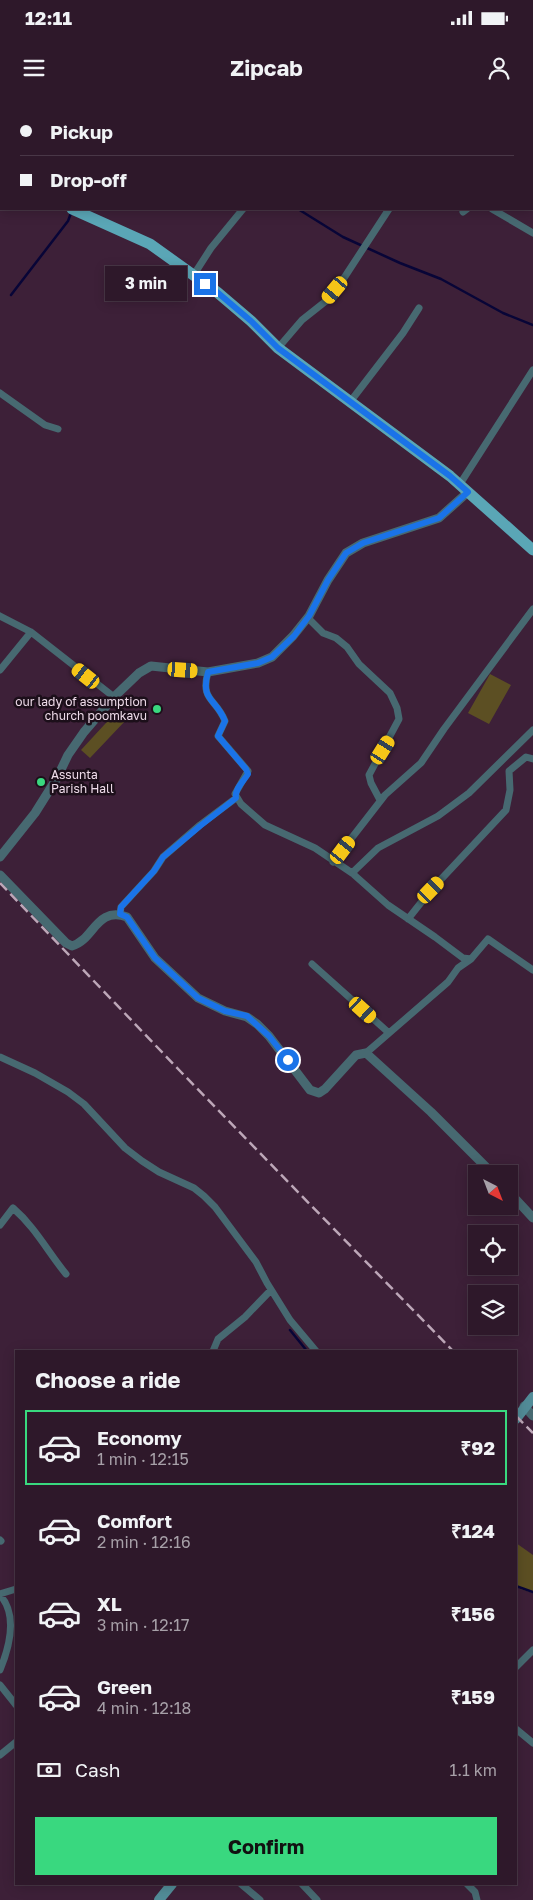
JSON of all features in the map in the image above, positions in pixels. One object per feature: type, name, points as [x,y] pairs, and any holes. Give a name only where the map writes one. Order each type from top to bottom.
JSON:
[{"type":"main road","points":[[74,210],[150,244],[217,292],[251,321],[278,348],[464,488],[533,550]]},
{"type":"main road","points":[[517,1417],[524,1406],[533,1397]]},
{"type":"main road","points":[[159,1900],[169,1885]]},
{"type":"street","points":[[193,276],[211,248],[242,210]]},
{"type":"street","points":[[278,348],[302,320],[326,300],[344,278],[388,210]]},
{"type":"street","points":[[494,210],[533,233]]},
{"type":"street","points":[[350,402],[403,333],[419,308]]},
{"type":"street","points":[[2,851],[39,807],[78,740],[114,697],[140,673],[151,666],[208,672],[258,663],[272,657],[294,636],[308,618],[339,563],[351,549],[379,537],[439,518],[464,488],[533,370]]},
{"type":"street","points":[[0,393],[45,425],[58,429]]},
{"type":"street","points":[[333,862],[380,800],[422,763],[444,728],[533,609]]},
{"type":"street","points":[[0,616],[31,632],[114,697]]},
{"type":"street","points":[[308,618],[324,633],[336,638],[347,647],[359,664],[390,693],[397,708],[399,719],[369,775],[380,800]]},
{"type":"street","points":[[0,670],[31,632]]},
{"type":"street","points":[[208,672],[205,684],[206,694],[225,721],[218,736],[248,771],[235,794],[236,798],[265,825],[315,848],[333,862],[352,873],[388,905],[463,958],[471,959]]},
{"type":"street","points":[[352,873],[378,848],[438,816],[469,793],[533,730]]},
{"type":"street","points":[[408,919],[431,890],[506,810],[510,790],[509,771],[526,757],[533,759]]},
{"type":"street","points":[[120,914],[121,907],[154,871],[163,857],[236,798]]},
{"type":"street","points":[[0,875],[66,943],[72,946],[78,945],[97,924],[108,916],[120,914],[127,917],[155,958],[198,998],[225,1011],[247,1016],[269,1036],[310,1090],[319,1093],[325,1089],[356,1054],[366,1053],[448,982],[458,968],[471,959],[488,939],[533,970]]},
{"type":"street","points":[[312,964],[389,1033]]},
{"type":"street","points":[[366,1053],[431,1112],[484,1165]]},
{"type":"street","points":[[0,1057],[35,1073],[68,1092],[84,1104],[125,1148],[159,1172],[194,1188],[204,1196],[215,1207],[256,1262],[290,1320],[315,1350]]},
{"type":"street","points":[[518,1202],[533,1218]]},
{"type":"street","points":[[0,1225],[13,1208],[45,1244],[66,1274]]},
{"type":"street","points":[[213,1350],[218,1339],[271,1290]]},
{"type":"street","points":[[524,1406],[533,1416]]},
{"type":"street","points":[[0,1670],[10,1643],[8,1608],[0,1594],[15,1589]]},
{"type":"street","points":[[517,1666],[533,1650]]},
{"type":"street","points":[[0,1685],[15,1704]]},
{"type":"street","points":[[517,1730],[533,1743]]},
{"type":"street","points":[[0,1755],[15,1743]]},
{"type":"street","points":[[242,1885],[260,1900]]},
{"type":"street","points":[[303,1885],[317,1900]]},
{"type":"street","points":[[468,1885],[475,1892],[477,1900]]},
{"type":"shaded area","points":[[490,674],[511,685],[489,724],[468,713]]},
{"type":"shaded area","points":[[117,711],[126,720],[90,758],[81,750]]},
{"type":"shaded area","points":[[517,1544],[533,1555],[533,1593],[520,1589],[517,1586]]},
{"type":"waterway","points":[[300,210],[343,237],[441,279],[503,313],[533,325]]},
{"type":"waterway","points":[[11,295],[68,221],[71,213]]},
{"type":"waterway","points":[[290,1330],[306,1350]]},
{"type":"waterway","points":[[517,1586],[533,1592]]},
{"type":"railway","points":[[0,883],[452,1350]]},
{"type":"railway","points":[[517,1417],[533,1433]]},
{"type":"place","name":"our lady of assumption church poomkavu","points":[[157,709]]},
{"type":"place","name":"Assunta Parish Hall","points":[[41,782]]},
{"type":"route","points":[[205,284],[251,321],[278,348],[450,476],[468,492],[439,518],[363,543],[346,553],[328,580],[309,616],[294,636],[272,657],[238,668],[208,672],[205,684],[206,694],[225,718],[225,723],[217,735],[248,771],[248,774],[235,794],[236,798],[163,857],[154,871],[121,907],[120,914],[127,917],[155,958],[198,998],[225,1011],[247,1016],[269,1036],[288,1060]]}]
